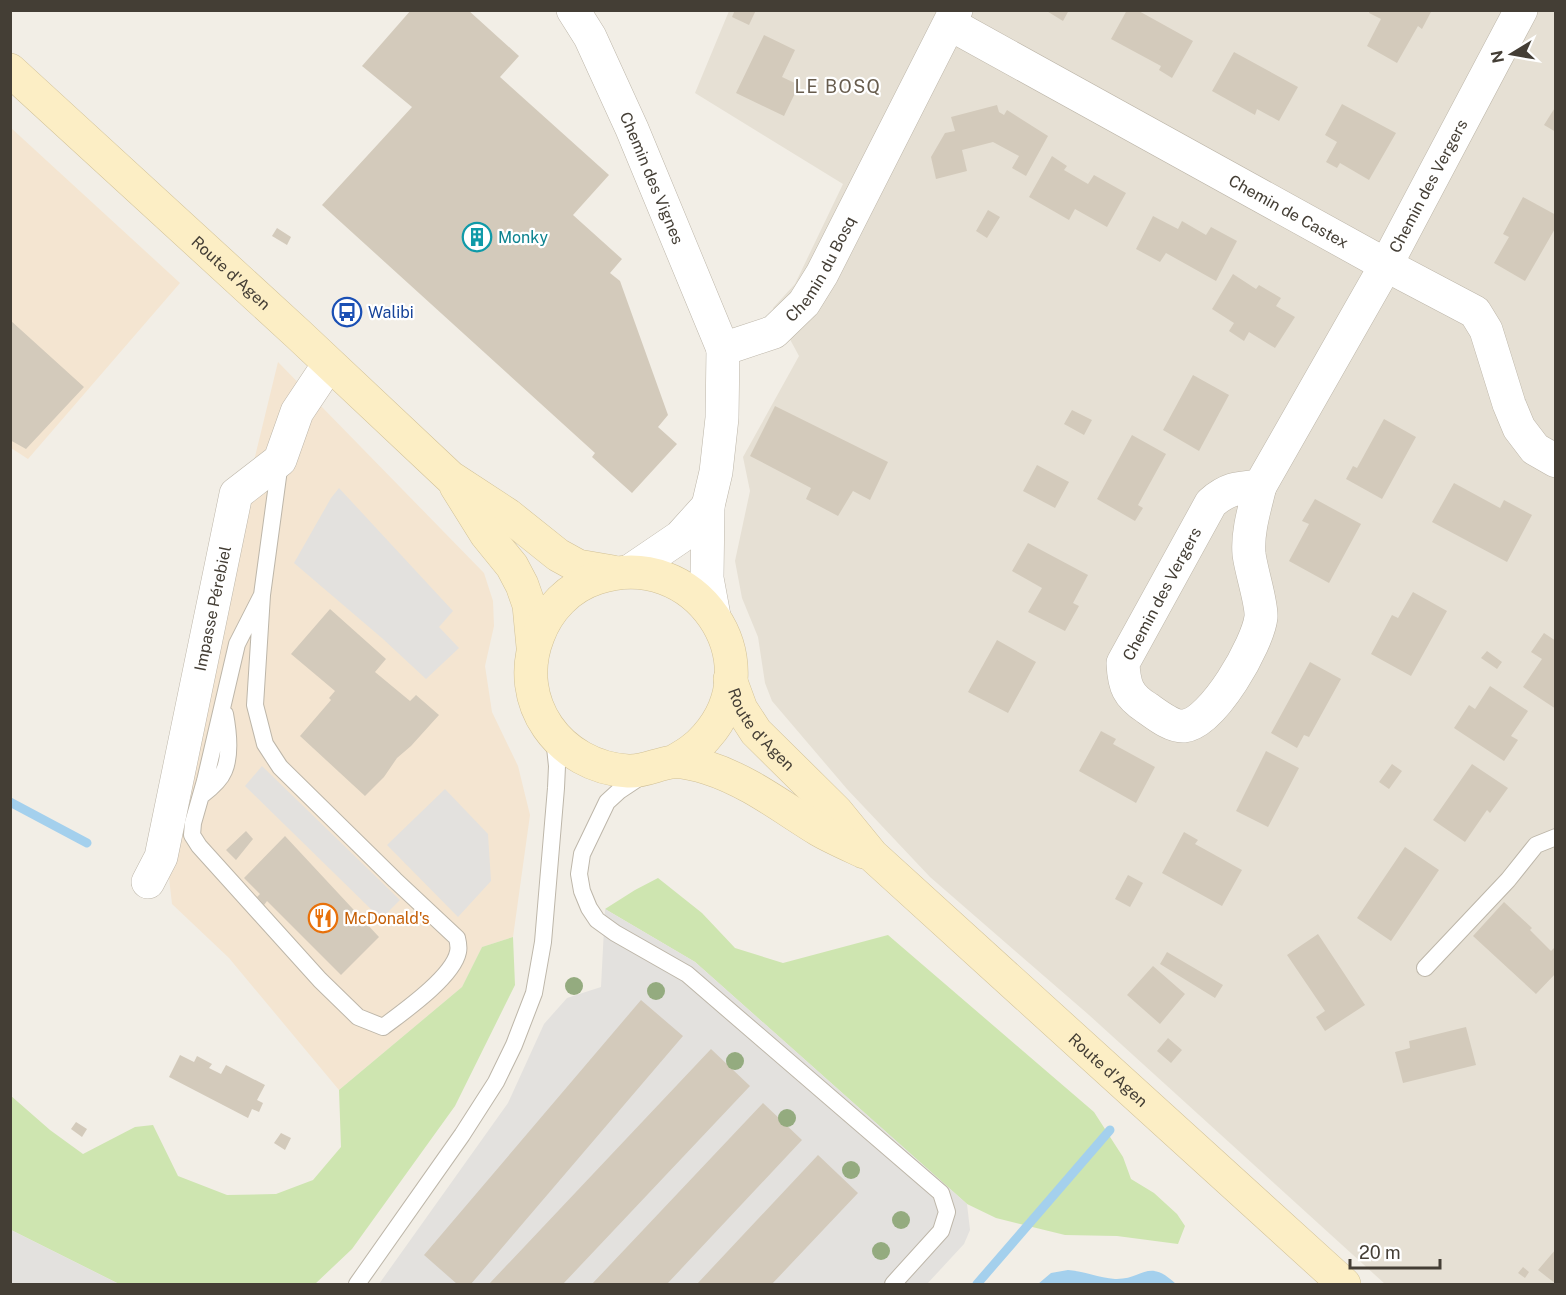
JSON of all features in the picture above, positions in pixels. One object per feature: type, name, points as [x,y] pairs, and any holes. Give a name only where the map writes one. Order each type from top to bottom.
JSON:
[{"type":"main road","name":"Route d'Agen","points":[[10,70],[450,477],[508,515],[558,555],[578,566],[621,572]]},
{"type":"main road","name":"Route d'Agen","points":[[450,477],[486,534],[512,566],[522,585],[529,605],[533,648]]},
{"type":"main road","points":[[621,572],[654,574],[678,582],[698,597],[714,616],[724,635],[729,657],[730,679],[726,700],[718,719],[706,737],[691,751],[663,765],[631,772],[609,769],[588,762],[570,751],[554,735],[541,716],[533,694],[530,671],[533,648],[544,621],[562,598],[585,581],[621,572]]},
{"type":"main road","name":"Route d'Agen","points":[[730,679],[741,709],[756,732],[836,811],[872,855],[1344,1284]]},
{"type":"main road","name":"Route d'Agen","points":[[663,765],[707,767],[732,778],[821,831],[872,855]]},
{"type":"street","name":"Chemin des Vignes","points":[[573,10],[590,37],[632,129],[723,349]]},
{"type":"street","name":"Chemin des Vergers","points":[[1260,486],[1234,488],[1220,494],[1211,502],[1123,663],[1124,680],[1128,692],[1137,702],[1166,721],[1183,726],[1200,720],[1223,694],[1256,639],[1261,615],[1248,552],[1252,518],[1260,486],[1386,265],[1521,10]]},
{"type":"street","name":"Chemin du Bosq","points":[[723,349],[774,332],[804,303],[822,274],[953,17]]},
{"type":"street","name":"Chemin de Castex","points":[[953,17],[1386,265],[1475,312],[1486,330],[1509,404],[1519,428],[1535,449],[1556,461]]},
{"type":"street","points":[[714,616],[707,578],[708,506],[716,472],[722,418],[723,349]]},
{"type":"street","points":[[280,460],[297,412],[329,364]]},
{"type":"street","name":"Impasse Pérebiel","points":[[148,882],[161,857],[236,494],[280,460]]},
{"type":"street","points":[[621,572],[680,537],[708,506]]},
{"type":"lane","points":[[262,595],[237,644],[192,835],[199,846],[320,980],[358,1017],[382,1027],[415,1004],[452,966],[458,951],[457,938],[280,766],[265,744],[255,705],[262,595],[280,460]]},
{"type":"lane","points":[[357,1284],[426,1187],[496,1082],[534,993],[543,942],[556,788],[557,766],[554,735]]},
{"type":"lane","points":[[663,765],[619,790],[608,802],[585,845],[579,874],[582,891],[589,908],[597,920],[615,933],[687,974],[941,1193],[947,1212],[940,1231],[893,1284]]},
{"type":"lane","points":[[1425,968],[1508,880],[1536,845],[1556,837]]},
{"type":"shaded area","points":[[729,11],[1555,11],[1555,1284],[1385,1284],[1089,1015],[930,877],[847,789],[772,701],[765,683],[758,637],[742,598],[735,561],[750,491],[743,457],[799,356],[773,308],[795,284],[843,184],[695,93]]},
{"type":"shaded area","points":[[10,127],[180,283],[28,459],[11,448]]},
{"type":"shaded area","points":[[278,362],[484,573],[493,601],[494,626],[485,666],[492,712],[518,766],[530,815],[513,937],[482,947],[462,987],[339,1090],[229,958],[172,904],[168,869],[194,708]]},
{"type":"shaded area","points":[[339,488],[453,611],[439,627],[459,648],[426,679],[294,563]]},
{"type":"shaded area","points":[[262,766],[400,900],[381,919],[245,786]]},
{"type":"shaded area","points":[[445,789],[488,834],[491,881],[458,917],[387,845]]},
{"type":"shaded area","points":[[605,909],[695,962],[967,1204],[970,1230],[964,1244],[927,1284],[379,1284],[508,1103],[544,1024],[567,998],[601,987]]},
{"type":"shaded area","points":[[11,1230],[119,1284],[11,1284]]},
{"type":"green space","points":[[658,878],[702,913],[735,948],[783,963],[888,935],[1094,1112],[1123,1157],[1131,1179],[1154,1193],[1177,1214],[1185,1226],[1178,1244],[1117,1236],[1065,1235],[996,1218],[967,1204],[695,962],[605,909]]},
{"type":"green space","points":[[513,937],[515,985],[455,1106],[352,1249],[315,1284],[119,1284],[11,1230],[10,1095],[50,1130],[83,1154],[135,1127],[153,1125],[178,1176],[227,1195],[276,1194],[313,1180],[341,1147],[339,1090],[462,987],[482,947]]},
{"type":"water","points":[[1068,1270],[1115,1279],[1152,1271],[1166,1276],[1176,1284],[1038,1284],[1051,1273]]},
{"type":"building","name":"Monky","points":[[411,10],[468,10],[519,56],[500,77],[609,175],[573,215],[622,259],[610,273],[620,281],[668,415],[658,427],[677,444],[632,493],[592,457],[595,453],[322,205],[412,107],[362,66]]},
{"type":"building","points":[[735,10],[756,10],[749,25],[732,17]]},
{"type":"building","points":[[1045,10],[1069,10],[1063,21]]},
{"type":"building","points":[[1127,10],[1137,10],[1193,41],[1172,78],[1159,70],[1161,66],[1111,39]]},
{"type":"building","points":[[1370,10],[1432,10],[1422,29],[1418,26],[1397,63],[1367,46],[1381,19],[1369,13]]},
{"type":"building","points":[[764,35],[795,50],[782,77],[799,85],[784,116],[736,93]]},
{"type":"building","points":[[1234,52],[1298,87],[1279,121],[1257,109],[1255,115],[1212,91]]},
{"type":"building","points":[[1342,104],[1396,133],[1369,180],[1340,163],[1337,168],[1326,162],[1337,142],[1325,135]]},
{"type":"building","points":[[997,105],[999,112],[1004,115],[1007,110],[1048,136],[1026,176],[1012,168],[1019,156],[993,142],[962,150],[967,171],[936,179],[931,157],[945,133],[955,131],[951,117]]},
{"type":"building","points":[[1556,106],[1556,132],[1544,125]]},
{"type":"building","points":[[1052,156],[1067,166],[1064,170],[1088,184],[1094,175],[1126,193],[1107,227],[1075,209],[1069,220],[1029,197]]},
{"type":"building","points":[[1523,197],[1556,215],[1556,227],[1525,281],[1494,263],[1509,237],[1503,234]]},
{"type":"building","points":[[988,210],[1000,217],[987,238],[976,231]]},
{"type":"building","points":[[1153,216],[1178,229],[1182,221],[1206,235],[1211,227],[1237,241],[1216,281],[1166,253],[1160,262],[1136,249]]},
{"type":"building","points":[[277,228],[291,237],[287,245],[272,236]]},
{"type":"building","points":[[1233,274],[1256,289],[1259,285],[1281,298],[1276,306],[1295,317],[1275,348],[1249,332],[1244,341],[1229,331],[1234,323],[1212,309]]},
{"type":"building","points":[[10,320],[84,387],[26,449],[10,440]]},
{"type":"building","points":[[1193,375],[1229,395],[1199,451],[1163,430]]},
{"type":"building","points":[[775,406],[888,462],[870,500],[853,491],[838,516],[806,499],[811,488],[750,456]]},
{"type":"building","points":[[1072,410],[1092,420],[1084,435],[1064,424]]},
{"type":"building","points":[[1384,419],[1416,437],[1382,499],[1346,479],[1353,466],[1357,468]]},
{"type":"building","points":[[1132,435],[1166,454],[1138,505],[1143,508],[1135,521],[1097,499]]},
{"type":"building","points":[[1037,465],[1069,482],[1055,508],[1023,491]]},
{"type":"building","points":[[1454,483],[1500,508],[1504,500],[1532,515],[1507,562],[1432,522]]},
{"type":"building","points":[[1315,499],[1361,524],[1329,583],[1289,561],[1309,524],[1302,521]]},
{"type":"building","points":[[1028,543],[1088,575],[1073,603],[1079,606],[1065,631],[1028,612],[1042,588],[1012,571]]},
{"type":"building","points":[[1413,592],[1447,611],[1411,676],[1371,654],[1392,615],[1398,618]]},
{"type":"building","points":[[330,609],[386,659],[375,672],[410,701],[416,695],[439,715],[397,758],[384,777],[365,796],[300,736],[331,700],[329,698],[335,691],[291,654]]},
{"type":"building","points":[[1544,633],[1556,641],[1556,709],[1523,687],[1542,659],[1531,652]]},
{"type":"building","points":[[997,640],[1036,662],[1008,713],[968,692]]},
{"type":"building","points":[[1487,651],[1502,662],[1497,669],[1481,658]]},
{"type":"building","points":[[1310,662],[1341,679],[1309,737],[1304,735],[1297,748],[1271,733]]},
{"type":"building","points":[[1490,686],[1528,711],[1511,736],[1518,740],[1504,761],[1454,728],[1469,705],[1475,709]]},
{"type":"building","points":[[1101,731],[1116,739],[1113,744],[1155,767],[1136,803],[1079,771]]},
{"type":"building","points":[[1266,751],[1299,768],[1268,827],[1236,811]]},
{"type":"building","points":[[1392,764],[1402,771],[1389,789],[1379,782]]},
{"type":"building","points":[[1472,764],[1508,788],[1490,813],[1487,810],[1465,842],[1433,820]]},
{"type":"building","points":[[246,831],[253,839],[236,860],[226,850]]},
{"type":"building","points":[[1184,832],[1198,840],[1195,844],[1242,870],[1222,906],[1162,873]]},
{"type":"building","name":"McDonald's","points":[[285,836],[379,937],[341,975],[267,901],[264,905],[257,897],[260,894],[244,878]]},
{"type":"building","points":[[1405,847],[1439,870],[1391,941],[1357,918]]},
{"type":"building","points":[[1128,875],[1143,883],[1130,907],[1115,899]]},
{"type":"building","points":[[1504,902],[1532,928],[1530,930],[1551,951],[1556,946],[1556,973],[1536,994],[1473,936]]},
{"type":"building","points":[[1318,934],[1365,1005],[1325,1031],[1316,1017],[1325,1011],[1287,955]]},
{"type":"building","points":[[1167,952],[1223,985],[1215,998],[1160,964]]},
{"type":"building","points":[[1153,966],[1185,994],[1160,1024],[1127,995]]},
{"type":"building","points":[[641,1000],[683,1036],[471,1284],[457,1284],[424,1255]]},
{"type":"building","points":[[1466,1027],[1476,1065],[1403,1083],[1395,1052],[1410,1048],[1409,1041]]},
{"type":"building","points":[[1168,1038],[1182,1050],[1171,1063],[1157,1051]]},
{"type":"building","points":[[711,1049],[750,1086],[563,1284],[489,1284]]},
{"type":"building","points":[[180,1055],[194,1062],[197,1056],[212,1064],[209,1068],[221,1074],[226,1065],[265,1085],[257,1100],[263,1103],[259,1112],[252,1109],[248,1118],[169,1077]]},
{"type":"building","points":[[763,1103],[802,1140],[667,1284],[592,1284]]},
{"type":"building","points":[[76,1122],[87,1129],[82,1137],[71,1129]]},
{"type":"building","points":[[281,1133],[291,1138],[285,1150],[274,1143]]},
{"type":"building","points":[[818,1155],[858,1193],[772,1284],[697,1284]]},
{"type":"building","points":[[1556,1249],[1556,1284],[1538,1270]]},
{"type":"building","points":[[1523,1267],[1529,1272],[1525,1278],[1518,1273]]},
{"type":"waterway","points":[[10,802],[87,843]]},
{"type":"waterway","points":[[977,1284],[1110,1130]]},
{"type":"place","name":"Monky","points":[[477,237]]},
{"type":"place","name":"Walibi","points":[[347,312]]},
{"type":"place","name":"McDonald's","points":[[323,918]]},
{"type":"district","name":"LE BOSQ","points":[[838,86]]}]
